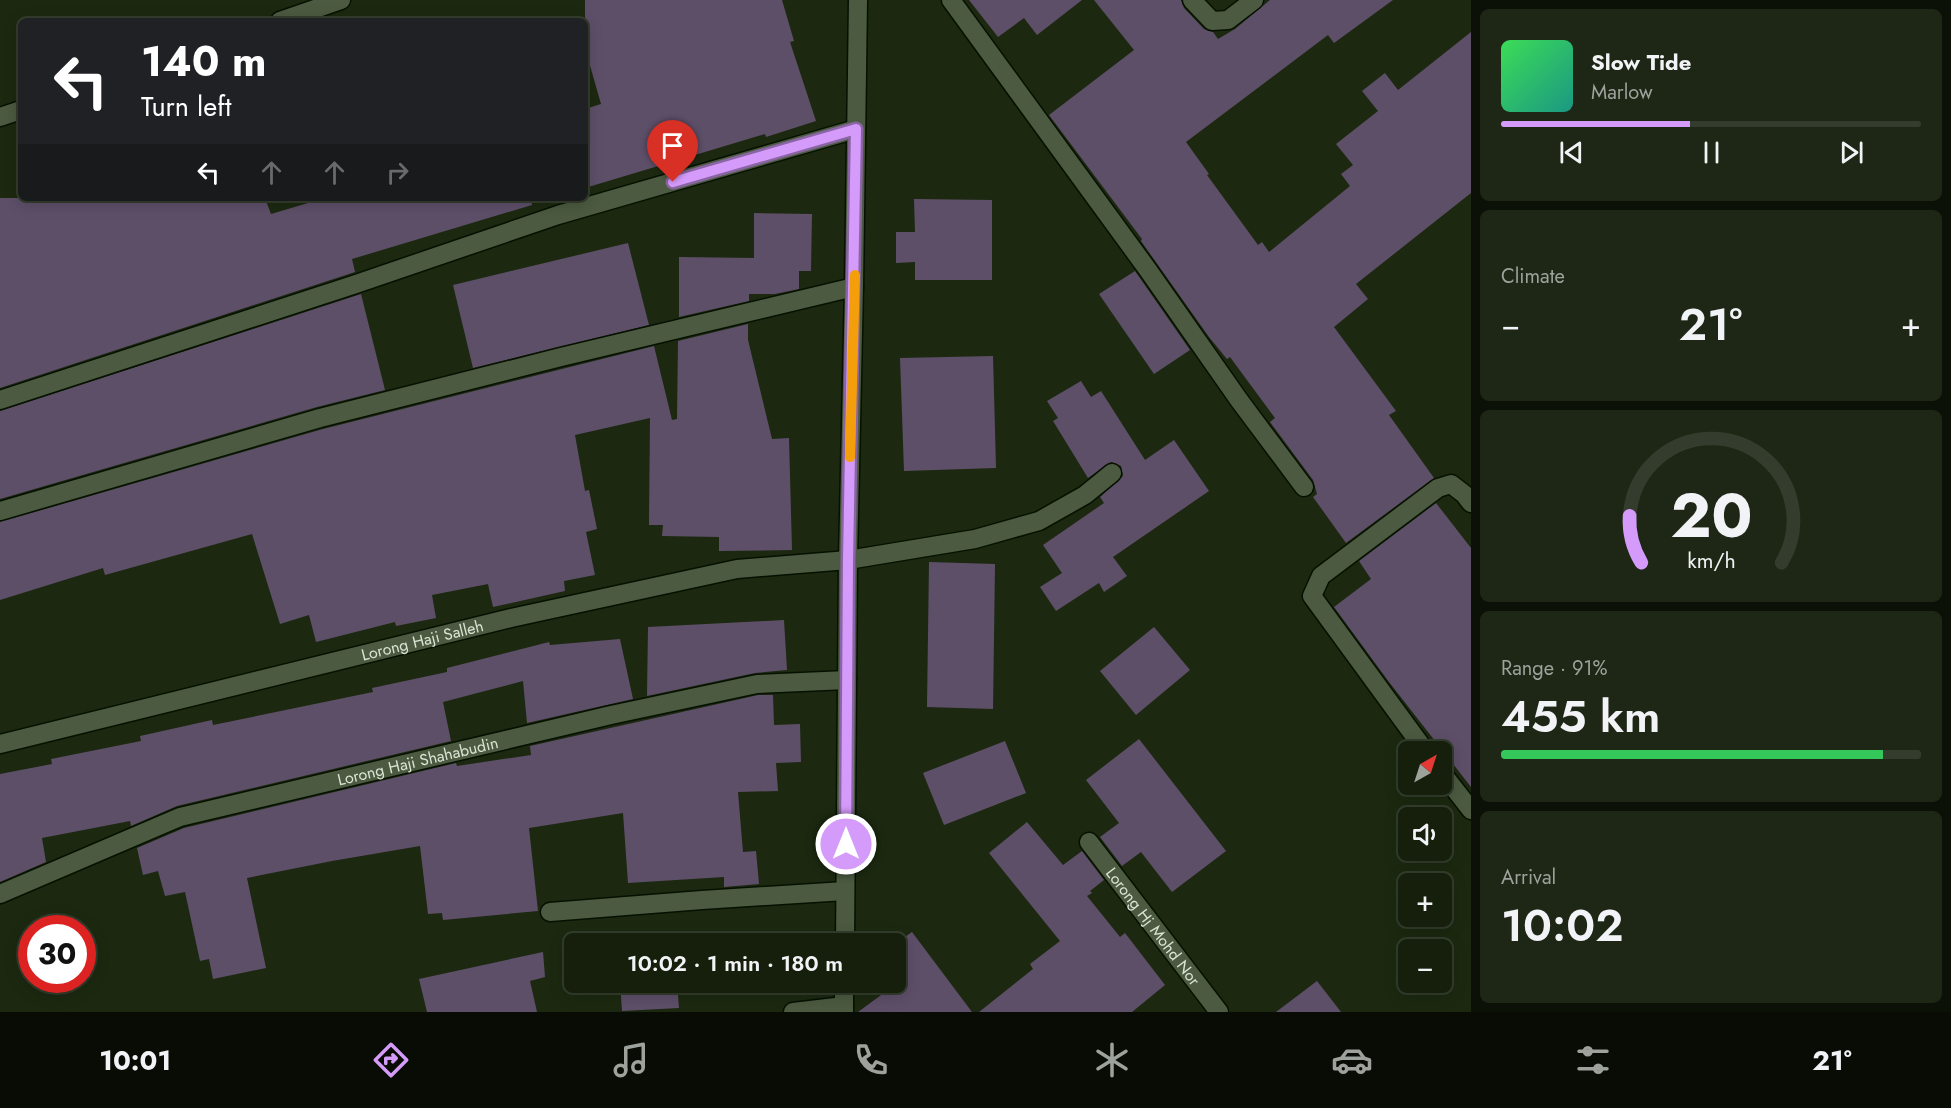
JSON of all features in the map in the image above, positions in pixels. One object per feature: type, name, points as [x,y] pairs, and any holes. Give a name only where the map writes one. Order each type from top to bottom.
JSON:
[{"type":"street","points":[[289,18],[341,0]]},
{"type":"street","points":[[845,933],[848,560],[855,287],[858,0]]},
{"type":"street","points":[[951,0],[1304,487]]},
{"type":"street","points":[[1192,0],[1212,21],[1228,20],[1254,0]]},
{"type":"street","points":[[0,400],[353,285],[558,215],[856,129]]},
{"type":"street","points":[[0,511],[320,418],[561,357],[855,287]]},
{"type":"street","name":"Lorong Haji Salleh","points":[[0,744],[522,615],[737,569],[848,560],[975,539],[1039,521],[1085,495],[1112,473]]},
{"type":"street","points":[[1418,741],[1312,596],[1321,576],[1438,488],[1451,484],[1471,503]]},
{"type":"street","name":"Lorong Haji Shahabudin","points":[[0,894],[180,818],[611,714],[757,684],[847,680]]},
{"type":"street","points":[[1452,786],[1471,810]]},
{"type":"street","name":"Lorong Hj Mohd Nor","points":[[1089,842],[1219,1012]]},
{"type":"street","points":[[550,912],[845,891]]},
{"type":"street","points":[[793,1012],[844,1009],[844,993]]},
{"type":"building","points":[[585,0],[782,0],[794,41],[790,42],[816,121],[588,187],[588,108],[601,104],[588,58],[588,18],[585,18]]},
{"type":"building","points":[[969,0],[1082,0],[1037,35],[1024,18],[998,37]]},
{"type":"building","points":[[1094,0],[1181,0],[1184,8],[1204,29],[1213,32],[1218,39],[1235,29],[1270,0],[1393,0],[1334,43],[1328,35],[1186,142],[1258,245],[1262,242],[1269,252],[1350,186],[1341,174],[1353,165],[1336,144],[1378,111],[1362,91],[1385,73],[1398,90],[1471,32],[1471,193],[1356,284],[1368,299],[1334,327],[1396,411],[1389,415],[1434,478],[1346,543],[1313,497],[1317,494],[1313,480],[1270,422],[1275,418],[1230,357],[1227,359],[1209,337],[1141,241],[1142,239],[1049,115],[1134,50]]},
{"type":"building","points":[[0,198],[18,198],[18,201],[266,201],[271,214],[315,201],[531,201],[532,205],[352,259],[355,272],[0,388]]},
{"type":"building","points":[[914,199],[992,200],[992,280],[915,280],[915,262],[896,263],[896,232],[915,232]]},
{"type":"building","points":[[754,213],[812,214],[811,271],[799,271],[799,289],[775,294],[749,294],[749,301],[679,317],[679,257],[754,258]]},
{"type":"building","points":[[628,243],[649,325],[473,368],[453,285]]},
{"type":"building","points":[[1135,271],[1190,350],[1154,374],[1099,294]]},
{"type":"building","points":[[361,294],[385,390],[317,407],[0,499],[0,411]]},
{"type":"building","points":[[748,324],[748,340],[772,439],[789,438],[792,550],[719,551],[719,537],[662,536],[663,525],[649,525],[650,418],[575,435],[585,491],[589,490],[597,529],[586,532],[595,575],[564,581],[565,591],[493,607],[488,584],[432,595],[436,618],[396,626],[395,622],[316,642],[309,615],[280,624],[252,534],[105,575],[103,568],[0,600],[0,522],[323,429],[654,346],[672,420],[677,419],[678,341]]},
{"type":"building","points":[[993,356],[996,468],[904,471],[900,358]]},
{"type":"building","points":[[1081,381],[1091,397],[1101,391],[1145,460],[1174,440],[1209,491],[1113,557],[1127,576],[1104,592],[1099,583],[1056,611],[1040,587],[1062,573],[1043,545],[1104,503],[1100,497],[1123,476],[1121,466],[1111,462],[1088,478],[1053,421],[1058,418],[1047,401]]},
{"type":"building","points":[[1436,503],[1471,548],[1471,787],[1452,763],[1452,741],[1435,741],[1334,607],[1371,579],[1359,561]]},
{"type":"building","points":[[929,562],[995,564],[993,709],[927,707]]},
{"type":"building","points":[[784,620],[787,670],[755,673],[647,696],[648,627]]},
{"type":"building","points":[[1154,627],[1190,670],[1136,715],[1100,671]]},
{"type":"building","points":[[620,639],[633,699],[527,723],[523,681],[443,702],[451,741],[177,806],[131,826],[130,821],[42,838],[46,862],[0,882],[0,774],[52,764],[51,759],[141,741],[140,736],[212,720],[213,725],[373,692],[372,688],[447,672],[447,668],[549,642],[550,645]]},
{"type":"building","points":[[758,695],[773,695],[774,725],[800,724],[801,762],[776,763],[778,791],[738,792],[743,852],[756,851],[759,884],[724,887],[724,877],[628,883],[623,813],[529,828],[538,911],[443,920],[442,913],[428,914],[420,846],[332,861],[247,878],[266,968],[213,979],[209,959],[200,961],[185,892],[165,896],[158,871],[143,875],[137,848],[184,828],[456,763],[457,766],[531,755],[530,746]]},
{"type":"building","points":[[1139,739],[1226,851],[1172,892],[1141,852],[1122,866],[1100,837],[1119,823],[1086,780]]},
{"type":"building","points":[[1005,741],[1026,793],[944,825],[923,773]]},
{"type":"building","points":[[1027,822],[1063,865],[1082,851],[1104,880],[1087,896],[1120,937],[1125,933],[1165,985],[1132,1012],[979,1012],[1033,969],[1030,964],[1060,941],[989,853]]},
{"type":"building","points":[[912,932],[972,1012],[858,1012],[884,993],[906,993],[906,936]]},
{"type":"building","points":[[543,952],[545,977],[530,981],[537,1012],[427,1012],[419,979]]},
{"type":"building","points":[[1317,981],[1341,1012],[1276,1012]]},
{"type":"building","points":[[621,993],[678,993],[679,1008],[622,1011]]},
{"type":"slow traffic","points":[[850,457],[855,275]]},
{"type":"route","points":[[673,182],[856,129],[855,287],[848,560],[846,844]]}]
